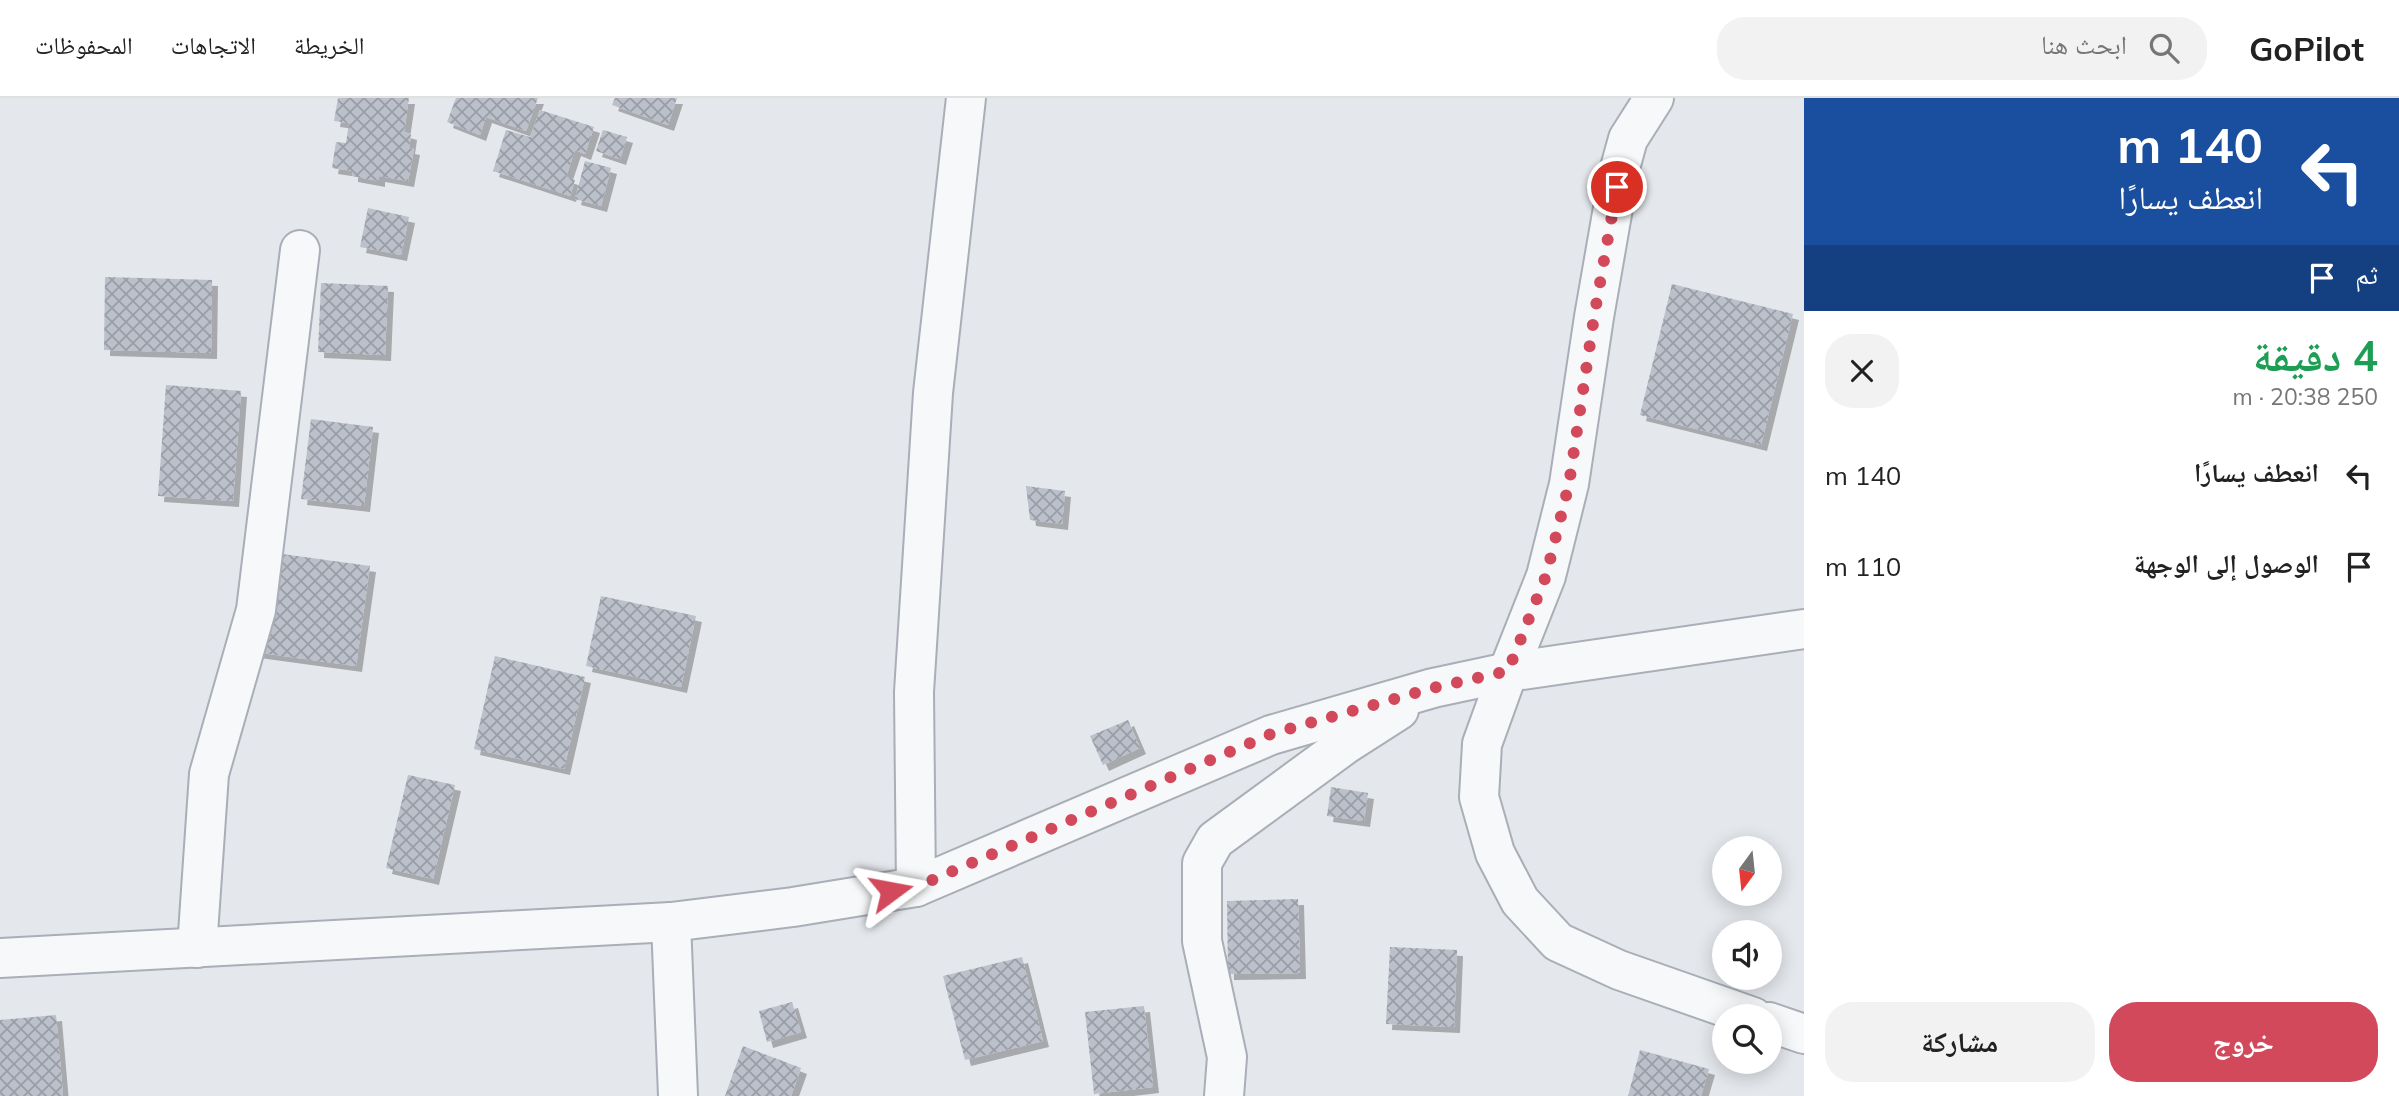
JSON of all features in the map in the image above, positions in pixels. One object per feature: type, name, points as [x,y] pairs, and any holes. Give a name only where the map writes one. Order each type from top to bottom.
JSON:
[{"type":"street","points":[[916,887],[916,665],[933,393],[966,98]]},
{"type":"street","points":[[1654,98],[1628,139],[1620,168],[1569,484],[1546,576],[1482,744],[1479,797],[1495,853],[1520,901],[1558,942],[1619,970],[1716,1004]]},
{"type":"street","points":[[197,948],[209,774],[256,610],[300,250]]},
{"type":"street","points":[[0,958],[671,922],[793,908],[916,887],[1271,734],[1433,688],[1508,671],[1804,629]]},
{"type":"street","points":[[1224,1096],[1227,1057],[1202,941],[1202,863],[1215,840],[1258,807],[1346,744],[1433,688]]},
{"type":"street","points":[[671,922],[678,1096]]},
{"type":"street","points":[[1782,1026],[1804,1034]]},
{"type":"building","points":[[338,98],[409,98],[404,132],[411,134],[409,148],[414,149],[408,181],[379,176],[379,181],[352,176],[352,171],[332,168],[336,142],[346,143],[349,123],[334,121]]},
{"type":"building","points":[[456,98],[538,98],[526,131],[486,117],[480,135],[447,122]]},
{"type":"building","points":[[615,98],[677,98],[668,125],[612,105]]},
{"type":"building","points":[[540,110],[594,127],[585,154],[575,150],[566,177],[575,180],[570,196],[493,171],[506,130],[530,137]]},
{"type":"building","points":[[603,130],[627,137],[620,159],[596,151]]},
{"type":"building","points":[[585,161],[611,168],[601,206],[575,199]]},
{"type":"building","points":[[368,208],[409,217],[401,255],[360,247]]},
{"type":"building","points":[[105,277],[212,280],[211,353],[104,350]]},
{"type":"building","points":[[321,283],[388,286],[385,355],[318,352]]},
{"type":"building","points":[[1672,284],[1793,314],[1761,445],[1640,415]]},
{"type":"building","points":[[166,385],[241,391],[233,501],[158,496]]},
{"type":"building","points":[[311,419],[373,427],[364,506],[301,499]]},
{"type":"building","points":[[1026,486],[1065,491],[1062,524],[1030,520]]},
{"type":"building","points":[[268,552],[370,566],[356,666],[254,652]]},
{"type":"building","points":[[601,596],[696,616],[681,687],[586,666]]},
{"type":"building","points":[[495,656],[585,677],[564,769],[474,749]]},
{"type":"building","points":[[1128,720],[1140,748],[1103,765],[1090,736]]},
{"type":"building","points":[[408,775],[455,785],[433,879],[386,868]]},
{"type":"building","points":[[1331,787],[1368,793],[1364,821],[1327,816]]},
{"type":"building","points":[[1298,899],[1300,973],[1228,974],[1227,901]]},
{"type":"building","points":[[1390,947],[1457,950],[1454,1027],[1386,1024]]},
{"type":"building","points":[[1022,957],[1043,1041],[965,1060],[943,976]]},
{"type":"building","points":[[792,1002],[801,1032],[767,1042],[759,1011]]},
{"type":"building","points":[[1144,1006],[1153,1087],[1094,1094],[1085,1012]]},
{"type":"building","points":[[56,1015],[63,1096],[0,1096],[0,1020]]},
{"type":"building","points":[[743,1046],[801,1068],[791,1096],[725,1096]]},
{"type":"building","points":[[1640,1050],[1709,1069],[1701,1096],[1628,1096]]},
{"type":"route","points":[[891,891],[916,887],[1271,734],[1433,688],[1508,671],[1546,576],[1569,484],[1617,187]]}]
